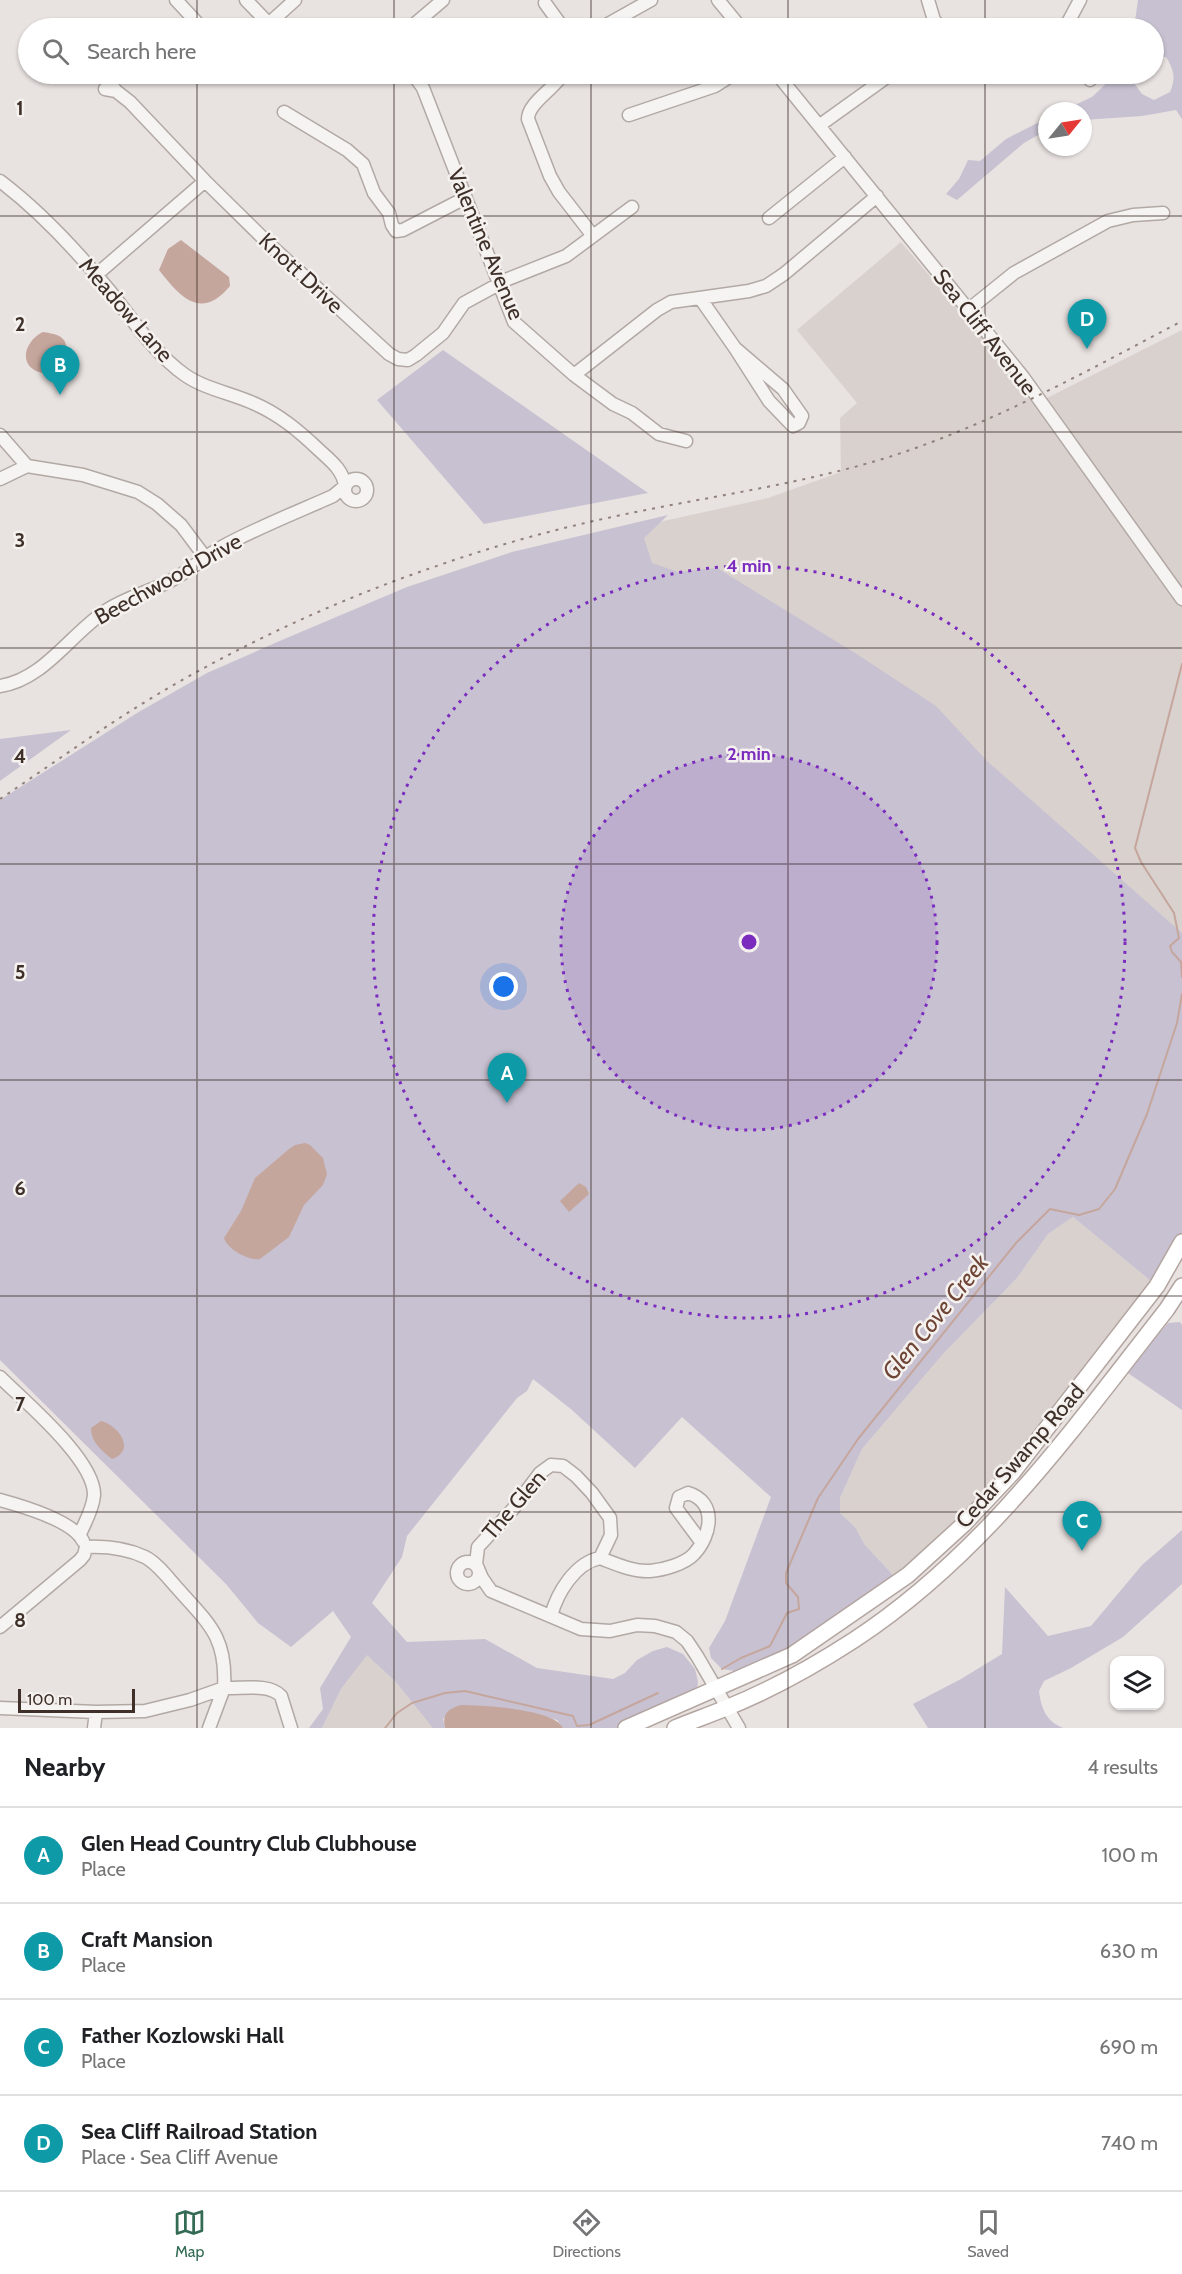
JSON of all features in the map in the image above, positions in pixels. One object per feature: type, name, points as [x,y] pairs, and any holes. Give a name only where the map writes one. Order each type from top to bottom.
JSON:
[{"type":"main road","name":"Cedar Swamp Road","points":[[627,1728],[792,1655],[913,1571],[964,1524],[1013,1472],[1157,1286],[1182,1242]]},
{"type":"main road","name":"Cedar Swamp Road","points":[[675,1728],[727,1708],[789,1678],[854,1640],[915,1596],[977,1540],[1057,1448],[1167,1309],[1182,1286]]},
{"type":"main road","points":[[1042,1436],[1057,1448]]},
{"type":"main road","points":[[913,1571],[928,1568],[961,1538],[968,1536],[977,1540]]},
{"type":"street","points":[[176,0],[193,18]]},
{"type":"street","points":[[246,0],[260,18]]},
{"type":"street","points":[[275,18],[295,0]]},
{"type":"street","points":[[422,18],[443,0]]},
{"type":"street","points":[[619,18],[651,0]]},
{"type":"street","points":[[718,0],[733,18]]},
{"type":"street","points":[[928,0],[934,18]]},
{"type":"street","points":[[1070,18],[1080,0]]},
{"type":"street","points":[[545,3],[556,18]]},
{"type":"street","name":"Knott Drive","points":[[107,84],[110,90],[130,102],[269,244],[389,354],[398,359],[408,360],[416,355],[443,333],[460,307],[499,285]]},
{"type":"street","name":"Valentine Avenue","points":[[420,84],[514,322],[574,375],[613,404],[632,413],[659,434],[686,441]]},
{"type":"street","points":[[557,84],[531,106],[528,119],[554,184],[593,236]]},
{"type":"street","points":[[628,115],[718,84]]},
{"type":"street","name":"Sea Cliff Avenue","points":[[785,84],[1023,377],[1182,599]]},
{"type":"street","points":[[820,125],[877,84]]},
{"type":"street","points":[[284,112],[347,150],[363,164],[374,193],[386,208],[396,231],[403,230],[465,198]]},
{"type":"street","points":[[769,218],[845,157]]},
{"type":"street","name":"Meadow Lane","points":[[0,181],[52,226],[156,349],[177,369],[195,381],[276,414],[303,435],[336,466],[342,473],[345,486]]},
{"type":"street","points":[[96,276],[205,181]]},
{"type":"street","points":[[574,375],[657,310],[671,302],[749,291],[766,286],[784,274],[877,196]]},
{"type":"street","points":[[499,285],[508,279],[566,256],[632,207]]},
{"type":"street","points":[[968,309],[1014,273],[1108,221],[1132,215],[1163,213]]},
{"type":"street","points":[[700,298],[769,401],[793,426],[799,423],[802,416],[783,389],[735,348]]},
{"type":"street","points":[[0,435],[27,466]]},
{"type":"street","points":[[0,479],[27,466],[83,476],[138,492],[157,504],[181,525],[205,557]]},
{"type":"street","name":"Beechwood Drive","points":[[0,686],[11,684],[35,670],[86,625],[108,609],[172,580],[205,557],[255,531],[333,496],[345,486]]},
{"type":"street","points":[[0,1377],[68,1445],[87,1471],[94,1493],[92,1506],[80,1534]]},
{"type":"street","name":"The Glen","points":[[600,1558],[611,1535],[609,1518],[596,1498],[576,1476],[563,1466],[551,1465],[540,1473],[513,1509],[478,1547],[476,1564],[491,1591],[573,1626],[599,1632],[637,1625],[655,1626],[676,1632],[687,1641],[739,1728]]},
{"type":"street","points":[[0,1500],[40,1513],[80,1534],[86,1548],[80,1560],[0,1627]]},
{"type":"street","points":[[551,1616],[557,1597],[569,1580],[585,1564],[600,1558],[631,1569],[657,1570],[690,1558],[702,1543]]},
{"type":"street","points":[[86,1548],[102,1546],[126,1550],[150,1560],[214,1631],[226,1667],[224,1688],[209,1728]]},
{"type":"street","points":[[0,1708],[96,1712],[145,1711],[190,1700],[224,1688],[270,1689],[281,1696],[291,1728]]},
{"type":"street","points":[[94,1728],[96,1712]]},
{"type":"shaded area","points":[[1138,0],[1182,0],[1182,119],[1176,110],[1142,116],[1092,119],[1092,102],[1081,102],[1092,97],[1106,84],[1135,84],[1142,94],[1154,100],[1170,92],[1173,78],[1172,70],[1164,57],[1164,18],[1135,18]]},
{"type":"shaded area","points":[[1038,123],[1038,135],[1024,143],[957,200],[946,194],[959,179],[968,160],[980,161],[1006,139]]},
{"type":"shaded area","points":[[181,240],[229,277],[230,286],[210,302],[200,303],[183,296],[159,270],[168,249]]},
{"type":"shaded area","points":[[901,242],[1037,403],[1182,330],[1182,934],[948,727],[644,601],[614,532],[768,498],[841,472],[840,418],[857,403],[797,330]]},
{"type":"shaded area","points":[[43,332],[60,336],[63,339],[67,359],[61,366],[42,373],[29,365],[26,354],[31,341]]},
{"type":"shaded area","points":[[443,350],[648,493],[484,524],[377,400]]},
{"type":"shaded area","points":[[668,515],[644,538],[652,563],[678,572],[717,568],[936,706],[987,761],[1182,933],[1182,1240],[1157,1286],[1073,1217],[1048,1234],[1017,1278],[943,1354],[862,1449],[840,1498],[840,1513],[855,1527],[865,1545],[892,1574],[892,1581],[789,1652],[741,1672],[722,1669],[711,1658],[709,1648],[725,1621],[771,1497],[682,1417],[635,1468],[572,1410],[533,1379],[527,1391],[517,1398],[407,1536],[402,1557],[372,1603],[407,1642],[485,1639],[537,1668],[613,1679],[625,1673],[637,1660],[653,1651],[667,1647],[683,1654],[695,1669],[697,1690],[626,1728],[563,1728],[557,1720],[514,1709],[443,1718],[445,1728],[433,1728],[396,1682],[367,1655],[341,1689],[322,1728],[309,1728],[323,1709],[320,1688],[351,1637],[333,1611],[291,1647],[258,1623],[226,1584],[0,1360],[0,800],[137,713],[207,673],[282,640],[407,587],[512,552]]},
{"type":"shaded area","points":[[71,730],[0,781],[0,739]]},
{"type":"shaded area","points":[[305,1143],[323,1158],[327,1174],[323,1185],[304,1205],[289,1237],[260,1259],[239,1253],[229,1246],[224,1238],[241,1211],[255,1178],[289,1149]]},
{"type":"shaded area","points":[[579,1183],[586,1187],[589,1194],[569,1212],[560,1201]]},
{"type":"shaded area","points":[[1073,1217],[1157,1286],[1025,1460],[887,1586],[892,1574],[865,1545],[855,1527],[840,1513],[840,1498],[862,1449],[943,1354],[1017,1278],[1048,1234]]},
{"type":"shaded area","points":[[1180,1322],[1182,1325],[1182,1410],[1122,1369],[1146,1348],[1168,1323]]},
{"type":"shaded area","points":[[101,1421],[119,1432],[124,1444],[119,1455],[112,1459],[98,1446],[91,1433],[91,1428]]},
{"type":"shaded area","points":[[1182,1530],[1182,1584],[1123,1637],[1044,1681],[1039,1691],[1043,1708],[1052,1722],[1063,1728],[928,1728],[913,1704],[1002,1654],[1005,1587],[1048,1636],[1091,1626],[1142,1565]]},
{"type":"shaded area","points":[[367,1654],[396,1682],[434,1728],[322,1728],[341,1689]]},
{"type":"shaded area","points":[[461,1705],[500,1707],[532,1712],[546,1716],[563,1728],[445,1728],[444,1719],[447,1713],[452,1708]]},
{"type":"waterway","name":"Glen Cove Creek","points":[[1182,664],[1135,848],[1141,862],[1174,913],[1179,938],[1170,946],[1181,962],[1182,977]]},
{"type":"waterway","name":"Glen Cove Creek","points":[[722,1669],[770,1646],[787,1613],[799,1609],[798,1597],[786,1583],[786,1573],[818,1498],[858,1439],[1016,1243],[1050,1209],[1079,1215],[1099,1209],[1115,1189],[1147,1114],[1177,1023],[1182,994]]},
{"type":"waterway","name":"Glen Cove Creek","points":[[385,1728],[397,1713],[412,1703],[445,1693],[465,1691],[573,1716],[577,1726],[589,1725],[658,1693]]},
{"type":"railway","points":[[0,799],[154,696],[270,634],[351,598],[453,560],[543,533],[821,475],[889,457],[1002,413],[1182,321]]},
{"type":"place","name":"Sea Cliff Railroad Station","points":[[1087,349]]},
{"type":"place","name":"Craft Mansion","points":[[60,395]]},
{"type":"place","name":"Glen Head Country Club Clubhouse","points":[[507,1103]]},
{"type":"place","name":"Father Kozlowski Hall","points":[[1082,1551]]}]
